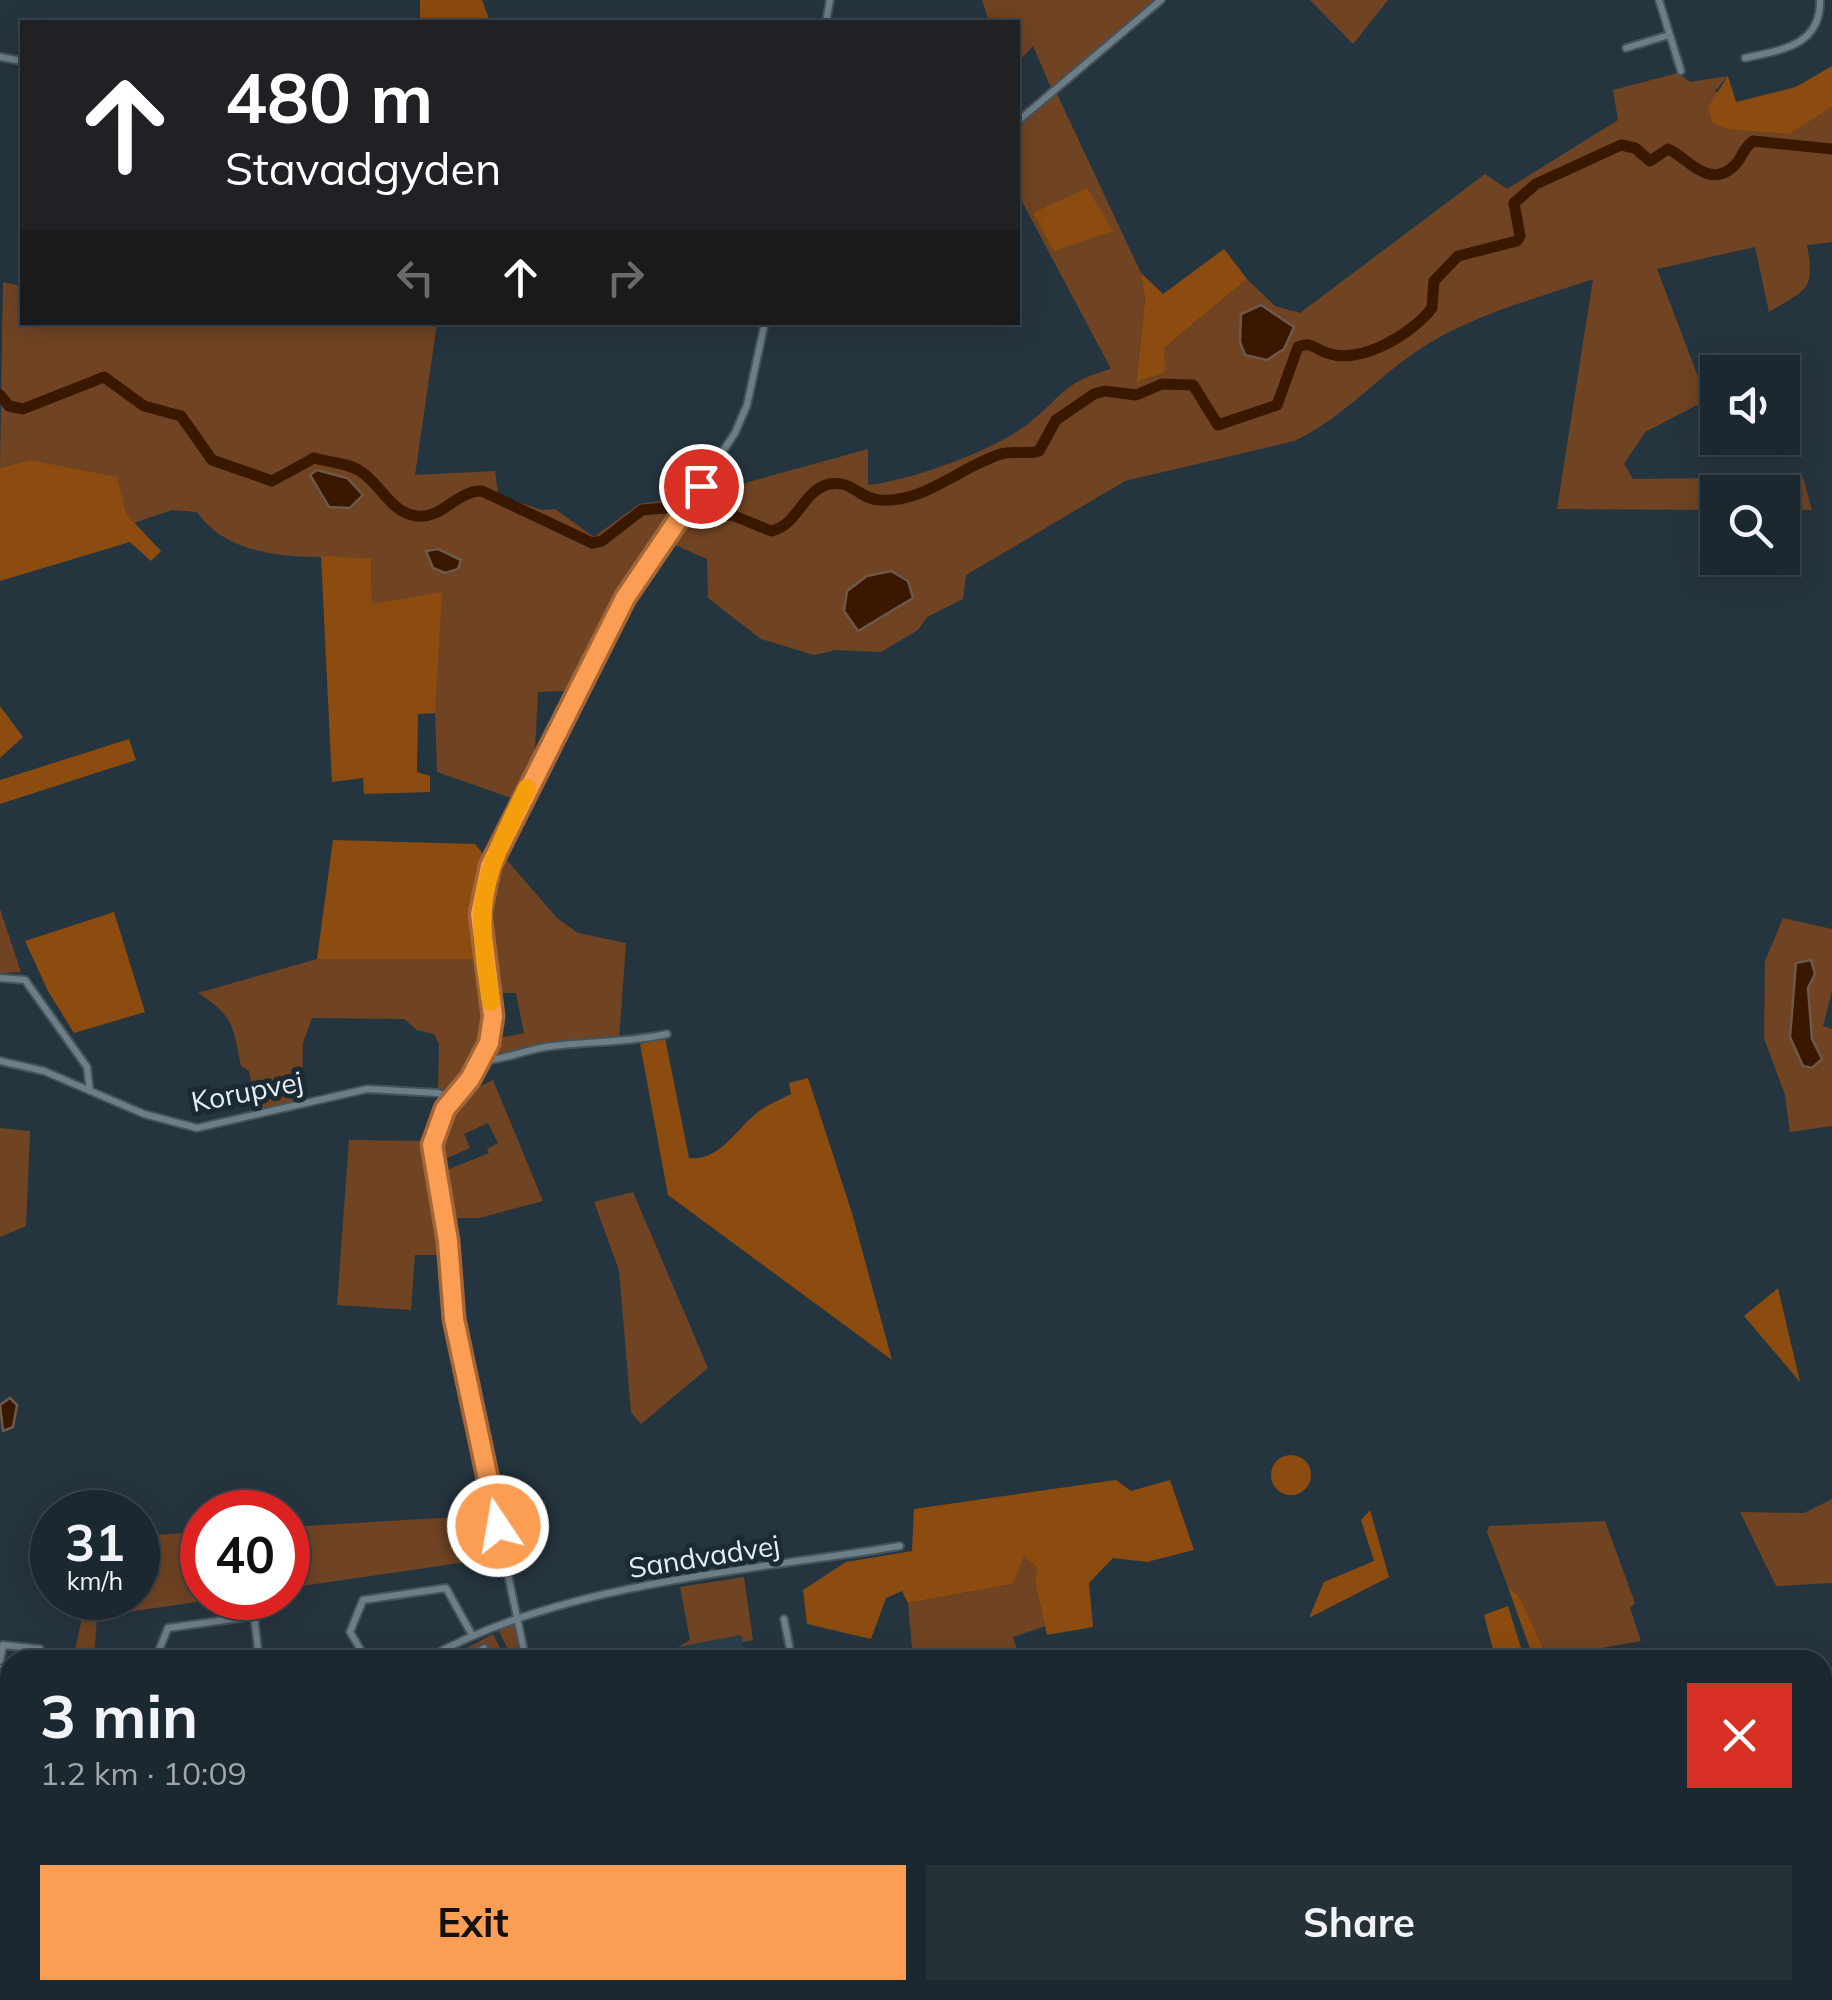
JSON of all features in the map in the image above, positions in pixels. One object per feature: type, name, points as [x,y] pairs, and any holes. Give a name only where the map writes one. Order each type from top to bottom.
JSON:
[{"type":"street","points":[[1020,119],[1161,0]]},
{"type":"street","points":[[1659,0],[1680,71]]},
{"type":"street","points":[[1745,58],[1801,43],[1818,21],[1820,0]]},
{"type":"street","points":[[1626,48],[1669,35]]},
{"type":"street","points":[[524,1650],[454,1319],[448,1241],[432,1156],[437,1123],[483,1060],[493,1016],[480,914],[490,866],[594,654],[735,433],[747,405],[764,325]]},
{"type":"street","points":[[0,978],[25,980],[87,1068],[90,1091]]},
{"type":"street","points":[[483,1060],[500,1060],[544,1047],[636,1041],[667,1034]]},
{"type":"street","name":"Korupvej","points":[[0,1062],[44,1071],[196,1128],[367,1088],[438,1092],[453,1098]]},
{"type":"street","name":"Sandvadvej","points":[[442,1650],[471,1633],[617,1593],[900,1546]]},
{"type":"street","points":[[361,1650],[350,1632],[363,1600],[446,1588],[471,1633]]},
{"type":"street","points":[[159,1650],[168,1628],[254,1616],[257,1650]]},
{"type":"street","points":[[784,1620],[790,1650]]},
{"type":"street","points":[[3,1650],[4,1646],[40,1650]]},
{"type":"shaded area","points":[[420,0],[482,0],[489,19],[420,18]]},
{"type":"shaded area","points":[[982,0],[1155,0],[1051,88],[1033,46],[1020,60],[1020,20],[988,20]]},
{"type":"shaded area","points":[[1310,0],[1388,0],[1353,44]]},
{"type":"shaded area","points":[[1832,66],[1832,107],[1790,134],[1727,129],[1712,122],[1708,107],[1728,76],[1736,102],[1796,87]]},
{"type":"shaded area","points":[[1678,73],[1690,82],[1728,76],[1715,91],[1790,134],[1832,107],[1832,242],[1807,245],[1809,280],[1800,293],[1769,312],[1755,247],[1657,269],[1700,382],[1700,404],[1645,432],[1624,464],[1633,479],[1700,478],[1700,510],[1557,509],[1593,279],[1504,309],[1440,337],[1404,360],[1328,421],[1294,441],[1125,481],[966,575],[963,599],[927,617],[918,630],[881,652],[836,650],[814,655],[761,639],[708,598],[707,559],[668,542],[700,499],[707,510],[722,506],[720,490],[868,449],[868,485],[929,471],[1013,434],[1073,385],[1111,369],[1020,198],[1020,125],[1056,92],[1141,273],[1145,299],[1136,381],[1164,348],[1247,279],[1275,306],[1300,313],[1485,174],[1507,189],[1618,120],[1613,90]]},
{"type":"shaded area","points":[[1087,188],[1113,231],[1054,251],[1033,213]]},
{"type":"shaded area","points":[[1224,249],[1247,279],[1164,348],[1165,372],[1136,382],[1145,299],[1141,273],[1163,294]]},
{"type":"shaded area","points":[[3,282],[20,286],[20,325],[437,325],[415,475],[495,471],[498,495],[542,510],[555,509],[594,537],[639,504],[683,498],[596,629],[566,691],[538,692],[534,770],[517,800],[437,772],[435,713],[372,604],[371,558],[300,557],[253,549],[213,529],[197,512],[172,510],[134,523],[30,460],[0,468]],"holes":[[[311,478],[363,492],[324,502]],[[430,549],[457,557],[461,565],[433,568]]]},
{"type":"shaded area","points":[[1261,305],[1294,327],[1284,349],[1267,360],[1245,355],[1240,342],[1241,314]]},
{"type":"shaded area","points":[[30,460],[117,477],[126,514],[161,551],[151,561],[130,542],[0,581],[0,468]]},
{"type":"shaded area","points":[[317,470],[347,478],[363,495],[350,508],[329,507],[310,475]]},
{"type":"shaded area","points":[[1800,477],[1803,477],[1812,510],[1800,510]]},
{"type":"shaded area","points":[[438,549],[461,560],[458,569],[445,573],[433,568],[426,551]]},
{"type":"shaded area","points":[[321,556],[371,558],[372,604],[442,592],[435,713],[418,714],[417,772],[430,776],[430,792],[364,794],[363,778],[332,782]]},
{"type":"shaded area","points":[[891,571],[908,581],[913,598],[858,631],[844,611],[847,591],[867,576]]},
{"type":"shaded area","points":[[0,706],[23,737],[0,758]]},
{"type":"shaded area","points":[[129,739],[136,760],[0,804],[0,780]]},
{"type":"shaded area","points":[[333,840],[475,844],[484,855],[473,909],[477,959],[317,959]]},
{"type":"shaded area","points":[[504,857],[557,918],[578,933],[626,943],[619,1040],[554,1041],[495,1057],[499,1038],[524,1033],[516,993],[496,993],[487,940],[490,892]]},
{"type":"shaded area","points":[[0,909],[21,972],[0,973]]},
{"type":"shaded area","points":[[114,912],[145,1012],[74,1033],[48,991],[25,941]]},
{"type":"shaded area","points":[[1783,918],[1832,929],[1832,991],[1823,1026],[1832,1029],[1832,1126],[1790,1132],[1785,1095],[1764,1038],[1765,961]]},
{"type":"shaded area","points":[[317,959],[477,959],[484,1030],[476,1062],[466,1077],[452,1092],[438,1088],[439,1044],[434,1034],[417,1030],[404,1019],[312,1018],[303,1043],[302,1100],[258,1111],[249,1071],[241,1066],[230,1023],[219,1008],[198,993]]},
{"type":"shaded area","points":[[1811,960],[1815,974],[1808,988],[1812,1039],[1822,1059],[1812,1068],[1803,1066],[1790,1037],[1796,963]]},
{"type":"shaded area","points":[[665,1038],[689,1158],[700,1158],[720,1148],[762,1109],[791,1094],[789,1083],[808,1078],[852,1213],[892,1360],[668,1195],[640,1044]]},
{"type":"shaded area","points":[[493,1080],[543,1201],[479,1218],[449,1218],[442,1172],[489,1153],[487,1149],[498,1143],[488,1123],[464,1134],[470,1148],[440,1161],[440,1136],[460,1103]]},
{"type":"shaded area","points":[[0,1128],[30,1131],[26,1226],[0,1237]]},
{"type":"shaded area","points":[[349,1140],[427,1141],[446,1255],[415,1255],[411,1310],[337,1305]]},
{"type":"shaded area","points":[[633,1192],[708,1368],[641,1424],[631,1412],[619,1270],[594,1202]]},
{"type":"shaded area","points":[[1778,1288],[1800,1382],[1744,1316]]},
{"type":"shaded area","points":[[10,1398],[17,1405],[13,1427],[3,1431],[0,1405]]},
{"type":"shaded area","points":[[1291,1455],[1305,1461],[1311,1475],[1305,1489],[1291,1495],[1277,1489],[1271,1475],[1277,1461]]},
{"type":"shaded area","points":[[1116,1480],[1131,1491],[1170,1480],[1194,1550],[1147,1562],[1113,1558],[1089,1583],[1093,1627],[1047,1635],[1035,1582],[1037,1568],[1024,1556],[1013,1584],[908,1603],[902,1591],[886,1598],[871,1639],[807,1624],[803,1590],[846,1562],[912,1551],[914,1509]]},
{"type":"shaded area","points":[[1832,1499],[1832,1583],[1776,1586],[1740,1512],[1804,1513]]},
{"type":"shaded area","points":[[1370,1510],[1389,1577],[1309,1618],[1324,1582],[1374,1561],[1361,1520]]},
{"type":"shaded area","points":[[490,1515],[501,1557],[310,1585],[310,1526]]},
{"type":"shaded area","points":[[1605,1521],[1635,1603],[1630,1608],[1641,1641],[1591,1650],[1544,1650],[1519,1596],[1508,1587],[1487,1532],[1489,1526]]},
{"type":"shaded area","points":[[180,1533],[180,1604],[160,1607],[160,1535]]},
{"type":"shaded area","points":[[1023,1555],[1037,1568],[1035,1582],[1045,1626],[1013,1637],[1017,1650],[912,1650],[908,1603],[1013,1584]]},
{"type":"shaded area","points":[[744,1577],[753,1640],[743,1642],[741,1635],[678,1647],[690,1640],[680,1587]]},
{"type":"shaded area","points":[[1508,1587],[1519,1596],[1544,1650],[1530,1650]]},
{"type":"shaded area","points":[[1508,1606],[1522,1650],[1493,1650],[1484,1615]]},
{"type":"shaded area","points":[[82,1620],[97,1620],[95,1650],[75,1650]]},
{"type":"shaded area","points":[[511,1624],[516,1628],[520,1650],[508,1650],[498,1629],[449,1650],[472,1637]]},
{"type":"shaded area","points":[[493,1634],[501,1650],[486,1650],[483,1646],[463,1650]]},
{"type":"shaded area","points":[[742,1635],[744,1650],[678,1650]]},
{"type":"waterway","points":[[0,395],[9,406],[23,409],[104,377],[144,406],[181,416],[212,460],[272,481],[314,458],[344,464],[367,477],[399,509],[416,516],[434,514],[465,495],[482,491],[592,543],[602,541],[642,510],[677,507],[694,518],[732,515],[771,531],[788,522],[813,493],[830,484],[844,485],[872,499],[896,500],[927,490],[1001,454],[1039,451],[1056,420],[1094,394],[1105,391],[1136,395],[1162,384],[1193,385],[1218,425],[1277,405],[1298,347],[1310,345],[1340,356],[1355,355],[1399,337],[1432,308],[1434,281],[1458,256],[1517,241],[1520,236],[1514,203],[1536,184],[1621,145],[1635,148],[1650,161],[1668,149],[1699,170],[1715,175],[1733,167],[1753,141],[1832,149]]},
{"type":"slow traffic","points":[[491,1002],[480,932],[481,898],[490,866],[527,788]]},
{"type":"route","points":[[498,1526],[454,1319],[448,1241],[432,1145],[445,1109],[483,1060],[492,1030],[480,932],[481,898],[490,866],[625,598],[701,486]]}]
